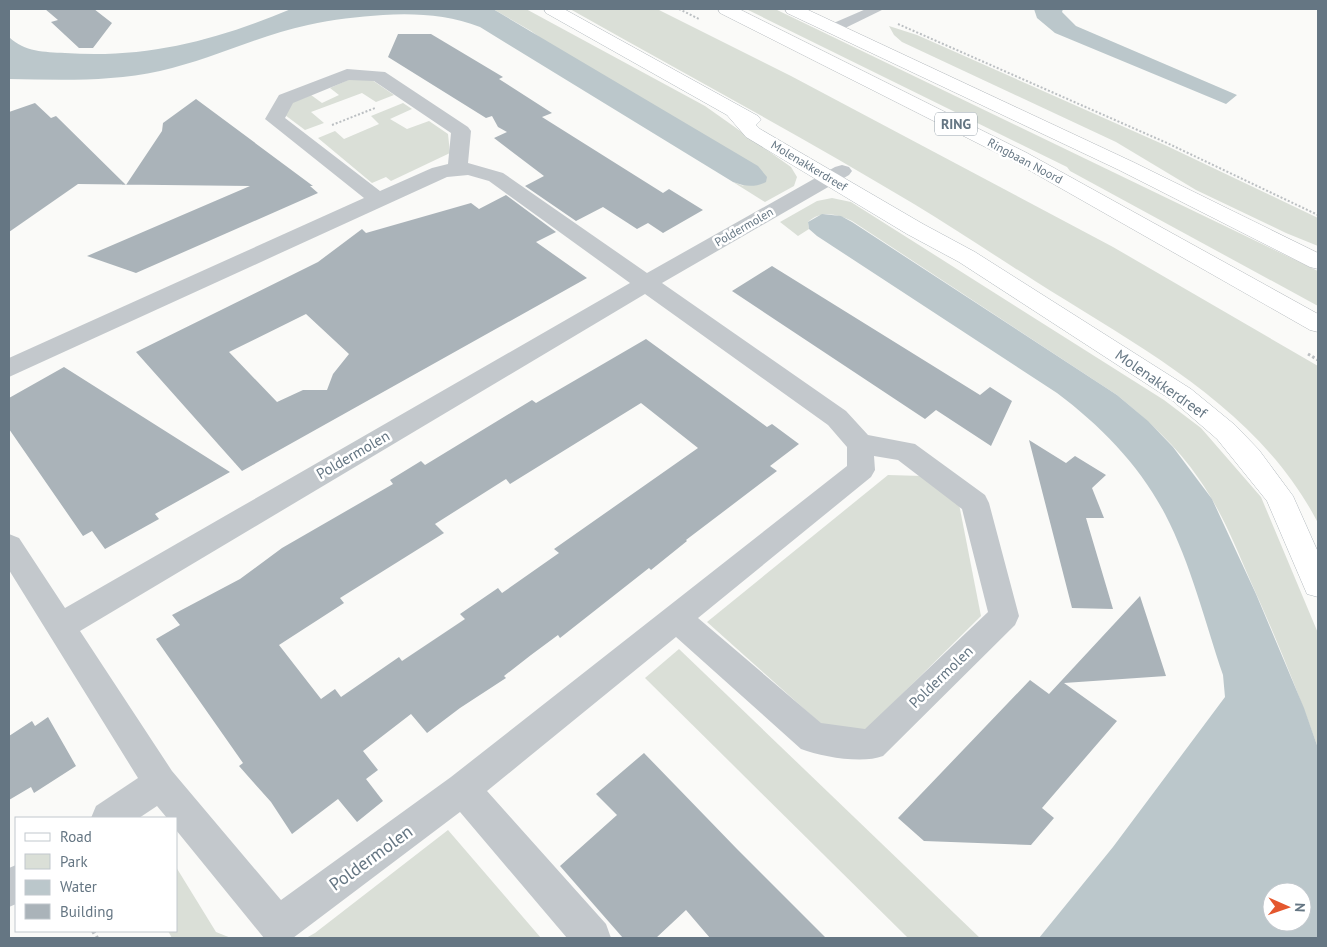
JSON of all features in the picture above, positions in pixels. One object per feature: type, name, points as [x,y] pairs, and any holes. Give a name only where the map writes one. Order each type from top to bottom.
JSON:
[{"type":"main road","name":"Molenakkerdreef","points":[[552,9],[614,42],[735,112],[753,133],[836,175],[1182,395],[1226,432],[1249,457],[1279,496],[1318,585]]},
{"type":"main road","name":"Ringbaan Noord","points":[[726,9],[1020,157],[1318,324]]},
{"type":"main road","name":"RING","points":[[793,9],[1126,166],[1318,262]]},
{"type":"street","points":[[379,200],[275,119],[286,99],[347,74],[379,76],[461,131],[458,167]]},
{"type":"street","points":[[9,368],[439,172],[458,167],[480,170],[496,177],[837,418],[860,444]]},
{"type":"street","name":"Poldermolen","points":[[60,627],[646,283],[836,175]]},
{"type":"street","name":"Poldermolen","points":[[9,546],[160,783],[275,932],[464,789],[678,619],[861,470],[860,444],[905,451],[975,503],[1004,616],[871,745],[813,738],[678,619]]},
{"type":"street","points":[[110,817],[160,783]]},
{"type":"street","points":[[464,789],[592,938]]},
{"type":"lane","points":[[834,28],[877,9]]},
{"type":"path","points":[[894,22],[1167,143],[1318,215]]},
{"type":"path","points":[[300,138],[408,95]]},
{"type":"green space","points":[[493,9],[526,9],[705,106],[791,167],[797,177],[794,186],[765,202],[733,182],[744,186],[531,31]]},
{"type":"green space","points":[[570,9],[657,9],[791,76],[1113,247],[1318,366],[1318,523],[1293,482],[1264,446],[1230,413],[1155,356],[914,204]]},
{"type":"green space","points":[[746,9],[775,9],[1318,271],[1318,306],[1070,171],[1067,167]]},
{"type":"green space","points":[[889,26],[917,35],[1167,146],[1318,218],[1318,246],[1286,233],[1196,190],[1116,142],[902,42],[894,35]]},
{"type":"green space","points":[[348,80],[372,80],[394,95],[376,102],[362,93],[311,112],[324,123],[305,130],[285,115],[291,103],[311,95],[322,103],[339,95],[330,88]]},
{"type":"green space","points":[[403,103],[412,109],[390,119],[407,129],[429,121],[448,134],[450,153],[391,181],[386,177],[372,183],[318,138],[335,131],[344,139],[379,124],[371,116]]},
{"type":"green space","points":[[832,198],[851,202],[1164,400],[1201,428],[1261,497],[1318,633],[1318,748],[1277,642],[1227,528],[1207,491],[1181,455],[1117,395],[852,221],[829,214],[818,216],[808,222],[809,229],[798,236],[780,222],[817,201]]},
{"type":"green space","points":[[888,475],[923,476],[959,504],[981,616],[864,732],[830,732],[707,622]]},
{"type":"green space","points":[[679,649],[980,938],[908,938],[645,678]]},
{"type":"green space","points":[[448,830],[541,938],[306,938],[315,933]]},
{"type":"green space","points":[[178,870],[216,932],[231,938],[172,938],[169,932],[178,932]]},
{"type":"water","points":[[291,9],[493,9],[758,166],[767,177],[766,182],[749,186],[733,182],[480,27],[432,16],[408,14],[383,15],[317,23],[270,35],[197,61],[141,75],[85,80],[9,79],[9,37],[22,46],[42,51],[95,54],[124,53],[181,45],[208,38],[236,30]]},
{"type":"water","points":[[1034,9],[1063,9],[1062,12],[1076,26],[1237,95],[1226,104],[1055,33],[1037,18]]},
{"type":"water","points":[[822,214],[841,216],[1117,395],[1148,421],[1173,447],[1212,499],[1256,594],[1304,708],[1318,748],[1318,938],[1039,938],[1113,847],[1225,697],[1223,675],[1197,593],[1174,533],[1155,496],[1131,463],[1103,433],[1057,393],[809,229],[808,222]]},
{"type":"building","points":[[45,9],[94,9],[112,23],[93,48],[79,48],[51,22],[58,20]]},
{"type":"building","points":[[398,34],[431,34],[503,77],[499,79],[552,113],[542,117],[663,193],[669,189],[703,210],[663,233],[648,223],[637,229],[603,207],[576,221],[525,186],[544,176],[494,138],[507,132],[498,127],[492,116],[486,118],[388,57]]},
{"type":"building","points":[[196,99],[313,186],[310,186],[318,193],[136,273],[87,256],[250,186],[126,185],[162,131],[163,123]]},
{"type":"building","points":[[35,103],[51,118],[56,116],[126,185],[78,184],[9,232],[9,112]]},
{"type":"building","points":[[506,195],[556,232],[536,242],[587,278],[242,471],[136,352],[318,262],[362,229],[366,233],[471,203],[479,209]],"holes":[[[306,314],[349,354],[333,374],[327,390],[303,390],[277,402],[229,352]]]},
{"type":"building","points":[[772,266],[980,395],[990,387],[1012,401],[991,446],[936,410],[925,419],[732,291]]},
{"type":"building","points":[[646,339],[767,427],[772,424],[799,444],[770,466],[777,471],[686,540],[651,570],[649,568],[560,638],[558,635],[531,655],[504,676],[506,678],[460,708],[427,733],[411,714],[363,751],[378,770],[366,779],[383,801],[357,822],[338,799],[292,834],[271,802],[239,766],[243,763],[156,639],[180,625],[172,615],[240,579],[282,548],[393,484],[390,480],[421,461],[425,465],[532,400],[536,403]],"holes":[[[641,403],[698,448],[554,549],[559,553],[502,593],[498,588],[460,614],[465,619],[402,661],[399,657],[341,697],[335,689],[321,699],[279,645],[344,603],[340,598],[444,533],[435,524],[506,479],[510,484]]]},
{"type":"building","points":[[64,367],[230,472],[155,514],[159,519],[105,549],[92,531],[83,536],[9,429],[9,398]]},
{"type":"building","points":[[1029,440],[1066,463],[1075,456],[1106,475],[1092,488],[1104,518],[1086,518],[1113,609],[1072,608]]},
{"type":"building","points":[[1140,596],[1166,676],[1064,683],[1117,721],[1042,808],[1054,818],[1031,845],[924,841],[898,818],[1030,680],[1049,694]]},
{"type":"building","points":[[48,717],[76,766],[34,793],[31,787],[9,800],[9,736],[32,721],[35,726]]},
{"type":"building","points":[[644,753],[826,938],[710,938],[686,910],[656,938],[623,938],[560,866],[617,815],[596,794]]}]
